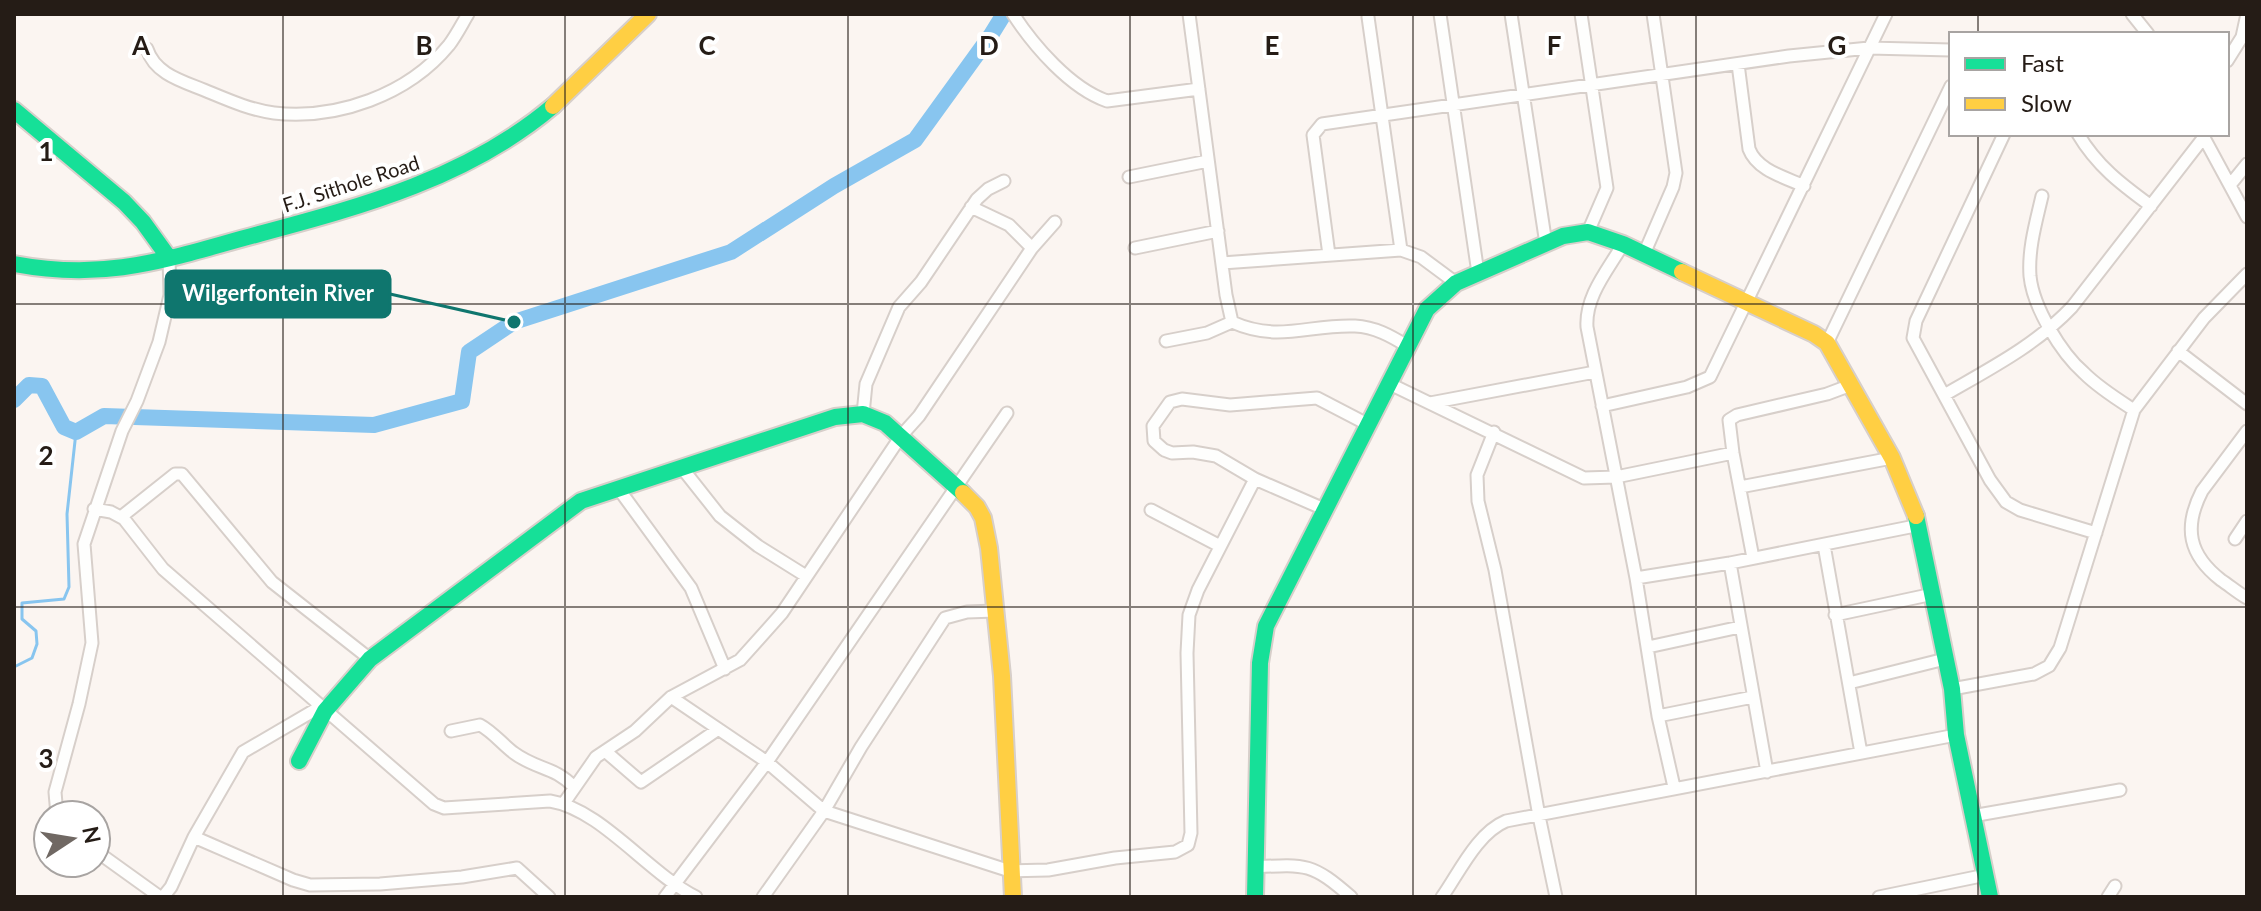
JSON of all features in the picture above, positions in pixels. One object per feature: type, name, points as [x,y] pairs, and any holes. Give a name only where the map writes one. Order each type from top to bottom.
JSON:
[{"type":"street","points":[[147,49],[150,58],[168,75],[251,108],[275,113],[322,112],[364,104],[391,92],[421,72],[449,45],[468,14]]},
{"type":"street","name":"F.J. Sithole Road","points":[[14,264],[87,272],[133,267],[435,179],[524,129],[573,87],[648,14]]},
{"type":"street","points":[[1013,14],[1031,41],[1077,83],[1107,101],[1199,89]]},
{"type":"street","points":[[1189,14],[1232,322]]},
{"type":"street","points":[[1440,14],[1478,273]]},
{"type":"street","points":[[1511,14],[1546,244]]},
{"type":"street","points":[[1581,14],[1607,188],[1588,232]]},
{"type":"street","points":[[1644,254],[1675,178],[1653,14]]},
{"type":"street","points":[[1602,406],[1687,387],[1710,377],[1886,14]]},
{"type":"street","points":[[2132,14],[2146,32]]},
{"type":"street","points":[[2229,58],[2242,37],[2247,14]]},
{"type":"street","points":[[1368,17],[1401,250]]},
{"type":"street","points":[[1329,255],[1314,131],[1327,123],[1869,48],[1949,50]]},
{"type":"street","points":[[1738,64],[1752,159],[1804,186]]},
{"type":"street","points":[[1827,343],[1949,90]]},
{"type":"street","points":[[17,116],[124,203],[140,218],[169,258],[170,295],[166,319],[137,401],[122,431],[84,544],[91,654],[58,776],[55,799]]},
{"type":"street","points":[[2003,136],[1913,331],[1917,346],[1946,394],[1990,480],[2006,502],[2020,510],[2096,533]]},
{"type":"street","points":[[2079,136],[2095,161],[2112,178],[2151,206]]},
{"type":"street","points":[[1946,394],[2050,330],[2072,307],[2202,136]]},
{"type":"street","points":[[2204,136],[2247,217]]},
{"type":"street","points":[[1129,177],[1208,161]]},
{"type":"street","points":[[2230,185],[2247,164]]},
{"type":"street","points":[[863,414],[866,384],[899,307],[921,282],[971,207],[988,189],[1004,181]]},
{"type":"street","points":[[2042,196],[2031,244],[2030,279],[2035,297],[2050,330],[2082,372],[2134,410]]},
{"type":"street","points":[[971,207],[1009,225],[1032,248]]},
{"type":"street","points":[[564,803],[590,764],[605,751],[635,731],[671,697],[740,660],[761,638],[901,436],[919,416],[1032,248],[1055,222]]},
{"type":"street","points":[[1135,248],[1218,231]]},
{"type":"street","points":[[1255,897],[1263,644],[1273,609],[1427,309],[1456,283],[1575,232],[1588,232],[1623,244],[1814,334],[1827,343],[1892,458],[1920,525],[1952,689],[1956,735],[1990,897]]},
{"type":"street","points":[[1623,244],[1587,306],[1587,327],[1636,578],[1658,716],[1674,787]]},
{"type":"street","points":[[1222,263],[1401,250],[1421,257],[1456,283]]},
{"type":"street","points":[[1952,689],[2034,674],[2049,666],[2060,648],[2134,410],[2204,318],[2247,274]]},
{"type":"street","points":[[1166,341],[1207,333],[1232,322],[1254,331],[1273,334],[1354,326],[1386,334],[1407,346]]},
{"type":"street","points":[[2178,351],[2247,404]]},
{"type":"street","points":[[1430,403],[1595,372]]},
{"type":"street","points":[[1388,383],[1584,478],[1616,477],[1733,453]]},
{"type":"street","points":[[1753,558],[1729,420],[1734,416],[1827,394],[1851,385]]},
{"type":"street","points":[[1324,509],[1255,479],[1216,456],[1164,450],[1154,441],[1153,426],[1170,402],[1182,399],[1230,405],[1317,398],[1367,424]]},
{"type":"street","points":[[665,897],[767,762],[1007,413]]},
{"type":"street","points":[[299,761],[323,709],[370,659],[581,501],[835,417],[863,414],[885,423],[901,436],[957,486],[983,518],[1002,676],[1013,897]]},
{"type":"street","points":[[2247,431],[2202,491],[2196,502],[2191,527],[2193,549],[2198,556],[2212,573],[2247,598]]},
{"type":"street","points":[[1494,432],[1477,475],[1478,501],[1495,570],[1556,897]]},
{"type":"street","points":[[1740,487],[1892,458]]},
{"type":"street","points":[[682,468],[720,516],[758,546],[806,576]]},
{"type":"street","points":[[121,517],[175,474],[182,474],[272,582],[370,659]]},
{"type":"street","points":[[671,697],[767,762],[824,811],[1010,871],[1048,870],[1115,858],[1160,855],[1184,848],[1191,833],[1189,615],[1255,479]]},
{"type":"street","points":[[618,488],[691,588],[725,669]]},
{"type":"street","points":[[94,509],[121,517],[163,569],[439,806],[564,803],[590,818],[674,886],[696,897]]},
{"type":"street","points":[[1151,510],[1220,546]]},
{"type":"street","points":[[2235,539],[2247,521]]},
{"type":"street","points":[[1636,578],[1730,563],[1920,525]]},
{"type":"street","points":[[1824,545],[1861,753]]},
{"type":"street","points":[[1730,563],[1767,772]]},
{"type":"street","points":[[1835,615],[1933,594]]},
{"type":"street","points":[[763,897],[824,811],[861,747],[945,618],[967,612],[995,611]]},
{"type":"street","points":[[1648,647],[1740,627]]},
{"type":"street","points":[[1849,683],[1945,659]]},
{"type":"street","points":[[1658,716],[1753,697]]},
{"type":"street","points":[[112,862],[161,897],[171,887],[194,837],[243,752],[323,709]]},
{"type":"street","points":[[451,731],[480,725],[514,753],[539,768],[555,771],[574,787]]},
{"type":"street","points":[[605,751],[641,782],[717,730]]},
{"type":"street","points":[[1442,897],[1482,839],[1506,821],[1956,735]]},
{"type":"street","points":[[1972,816],[2120,790]]},
{"type":"street","points":[[194,837],[310,885],[381,891],[517,868],[549,897]]},
{"type":"street","points":[[1255,867],[1308,866],[1325,874],[1351,897]]},
{"type":"street","points":[[1879,897],[1986,875]]},
{"type":"street","points":[[2108,897],[2115,886]]},
{"type":"waterway","points":[[14,400],[29,385],[42,386],[64,427],[76,432],[104,416],[374,425],[462,401],[469,352],[514,322],[731,252],[834,186],[915,140],[1004,14]]},
{"type":"waterway","points":[[14,667],[32,658],[37,644],[36,631],[22,619],[22,603],[64,599],[69,587],[67,514],[76,432]]},
{"type":"traffic: fast","points":[[14,264],[80,270],[139,265],[337,212],[451,170],[521,131],[553,106]]},
{"type":"traffic: fast","points":[[14,110],[124,202],[169,258]]},
{"type":"traffic: fast","points":[[1255,897],[1260,663],[1266,626],[1427,309],[1456,283],[1563,236],[1588,232],[1623,244],[1682,272]]},
{"type":"traffic: fast","points":[[299,761],[325,711],[370,659],[581,501],[835,417],[863,414],[885,423],[963,493]]},
{"type":"traffic: fast","points":[[1916,516],[1952,689],[1956,735],[1990,897]]},
{"type":"traffic: slow","points":[[553,106],[648,14]]},
{"type":"traffic: slow","points":[[1682,272],[1827,343],[1892,458],[1916,516]]},
{"type":"traffic: slow","points":[[963,493],[983,518],[989,548],[1002,676],[1013,897]]},
{"type":"place","name":"Wilgerfontein River","points":[[514,322]]}]
